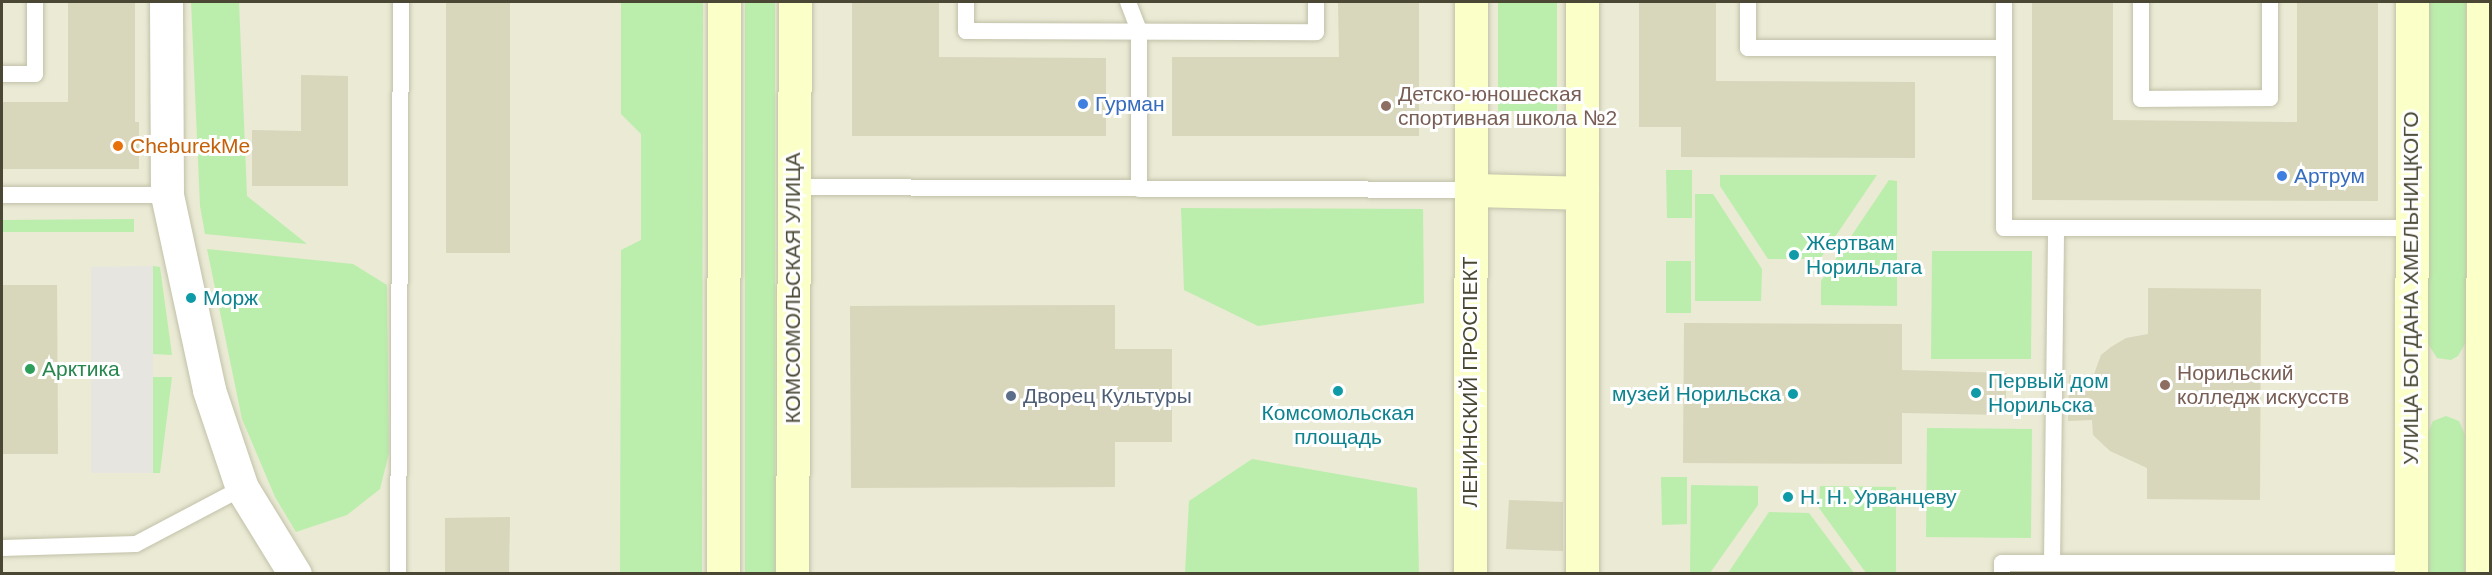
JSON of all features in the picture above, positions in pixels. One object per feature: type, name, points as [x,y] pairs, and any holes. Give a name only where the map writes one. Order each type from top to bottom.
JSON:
[{"type":"street","points":[[166,2],[167,195],[209,390],[242,488],[296,573]]},
{"type":"street","points":[[723,573],[724,2]]},
{"type":"street","name":"КОМСОМОЛЬСКАЯ УЛИЦА","points":[[792,573],[795,2]]},
{"type":"street","name":"ЛЕНИНСКИЙ ПРОСПЕКТ","points":[[1470,573],[1471,2]]},
{"type":"street","points":[[1582,2],[1582,573]]},
{"type":"street","name":"УЛИЦА БОГДАНА ХМЕЛЬНИЦКОГО","points":[[2411,568],[2412,2]]},
{"type":"street","points":[[2482,2],[2487,137],[2482,573]]},
{"type":"street","points":[[1471,190],[1582,193]]},
{"type":"lane","points":[[2,74],[36,74],[35,2]]},
{"type":"lane","points":[[398,573],[401,2]]},
{"type":"lane","points":[[966,2],[966,31],[1316,32],[1316,2]]},
{"type":"lane","points":[[1128,2],[1139,31],[1139,189]]},
{"type":"lane","points":[[1748,2],[1748,48],[2004,48]]},
{"type":"lane","points":[[2004,2],[2004,228],[2412,228]]},
{"type":"lane","points":[[2141,2],[2141,99],[2270,98],[2270,2]]},
{"type":"lane","points":[[794,187],[1471,190]]},
{"type":"lane","points":[[2,195],[167,195]]},
{"type":"lane","points":[[2052,563],[2056,228]]},
{"type":"lane","points":[[2,548],[136,544],[242,488]]},
{"type":"lane","points":[[2002,573],[2002,563],[2411,568]]},
{"type":"shaded area","points":[[2,2],[2490,2],[2490,573],[2,573]]},
{"type":"shaded area","points":[[153,266],[153,473],[91,473],[91,267]]},
{"type":"green space","points":[[191,2],[239,2],[247,196],[307,244],[205,234],[200,206]]},
{"type":"green space","points":[[621,2],[703,2],[702,573],[620,573],[621,250],[641,240],[641,134],[621,114]]},
{"type":"green space","points":[[745,2],[775,2],[775,573],[745,573]]},
{"type":"green space","points":[[1498,2],[1557,2],[1557,111],[1498,111]]},
{"type":"green space","points":[[2428,2],[2466,2],[2466,342],[2458,356],[2451,360],[2437,358],[2427,342]]},
{"type":"green space","points":[[1666,170],[1692,170],[1692,218],[1667,218]]},
{"type":"green space","points":[[1720,175],[1877,175],[1820,259],[1768,259],[1720,186]]},
{"type":"green space","points":[[1889,180],[1897,181],[1897,306],[1821,305],[1821,281]]},
{"type":"green space","points":[[1695,194],[1713,194],[1762,269],[1761,301],[1695,301]]},
{"type":"green space","points":[[1181,208],[1423,209],[1424,303],[1258,326],[1184,290]]},
{"type":"green space","points":[[134,219],[134,232],[2,232],[2,220]]},
{"type":"green space","points":[[207,249],[353,264],[387,285],[389,453],[380,489],[347,515],[296,532],[275,497],[242,419]]},
{"type":"green space","points":[[1932,251],[2032,251],[2031,359],[1931,359]]},
{"type":"green space","points":[[1666,261],[1691,261],[1691,313],[1666,313]]},
{"type":"green space","points":[[153,266],[160,267],[172,355],[153,354]]},
{"type":"green space","points":[[153,377],[172,377],[160,473],[153,473]]},
{"type":"green space","points":[[2446,416],[2459,421],[2465,435],[2465,573],[2427,574],[2427,435],[2433,421]]},
{"type":"green space","points":[[1927,428],[2032,429],[2031,538],[1926,537]]},
{"type":"green space","points":[[1252,459],[1417,488],[1419,573],[1185,573],[1189,501]]},
{"type":"green space","points":[[1661,477],[1687,477],[1687,524],[1662,525]]},
{"type":"green space","points":[[1691,485],[1758,486],[1758,505],[1710,573],[1690,573]]},
{"type":"green space","points":[[1820,486],[1896,487],[1896,573],[1866,573],[1819,508]]},
{"type":"green space","points":[[1769,512],[1809,513],[1854,573],[1728,573]]},
{"type":"building","points":[[68,2],[135,2],[135,122],[139,122],[139,169],[2,169],[2,102],[68,102]]},
{"type":"building","points":[[446,2],[510,2],[510,253],[446,253]]},
{"type":"building","points":[[852,2],[939,2],[939,57],[1106,58],[1106,136],[852,136]]},
{"type":"building","points":[[1338,2],[1419,2],[1419,136],[1172,136],[1172,57],[1339,57]]},
{"type":"building","points":[[1639,2],[1716,2],[1716,81],[1915,82],[1915,158],[1681,157],[1681,127],[1639,127]]},
{"type":"building","points":[[2032,2],[2113,2],[2113,120],[2297,122],[2297,2],[2378,2],[2378,201],[2032,200]]},
{"type":"building","points":[[301,75],[348,76],[348,186],[252,186],[252,130],[301,131]]},
{"type":"building","name":"Арктика","points":[[2,285],[57,285],[58,454],[2,454]]},
{"type":"building","name":"Норильский колледж искусств","points":[[2148,288],[2261,289],[2260,500],[2147,499],[2147,468],[2110,451],[2093,435],[2092,420],[2068,421],[2069,375],[2094,374],[2101,355],[2111,347],[2126,338],[2148,334]]},
{"type":"building","name":"Дворец Культуры","points":[[1115,305],[1115,349],[1172,349],[1172,442],[1115,442],[1115,487],[851,488],[850,306]]},
{"type":"building","name":"музей Норильска","points":[[1684,323],[1902,324],[1902,370],[2007,373],[2005,415],[1902,413],[1902,464],[1683,463]]},
{"type":"building","points":[[1509,500],[1563,502],[1563,551],[1506,549]]},
{"type":"building","points":[[510,517],[509,573],[445,573],[445,518]]},
{"type":"place","name":"Гурман","points":[[1083,104]]},
{"type":"place","name":"Детско-юношеская спортивная школа №2","points":[[1386,106]]},
{"type":"place","name":"CheburekMe","points":[[118,146]]},
{"type":"place","name":"Артрум","points":[[2282,176]]},
{"type":"place","name":"Жертвам Норильлага","points":[[1794,255]]},
{"type":"place","name":"Морж","points":[[191,298]]},
{"type":"place","name":"Арктика","points":[[30,369]]},
{"type":"place","name":"Норильский колледж искусств","points":[[2165,385]]},
{"type":"place","name":"Комсомольская площадь","points":[[1338,391]]},
{"type":"place","name":"Первый дом Норильска","points":[[1976,393]]},
{"type":"place","name":"музей Норильска","points":[[1793,394]]},
{"type":"place","name":"Дворец Культуры","points":[[1011,396]]},
{"type":"place","name":"Н. Н. Урванцеву","points":[[1788,497]]}]
